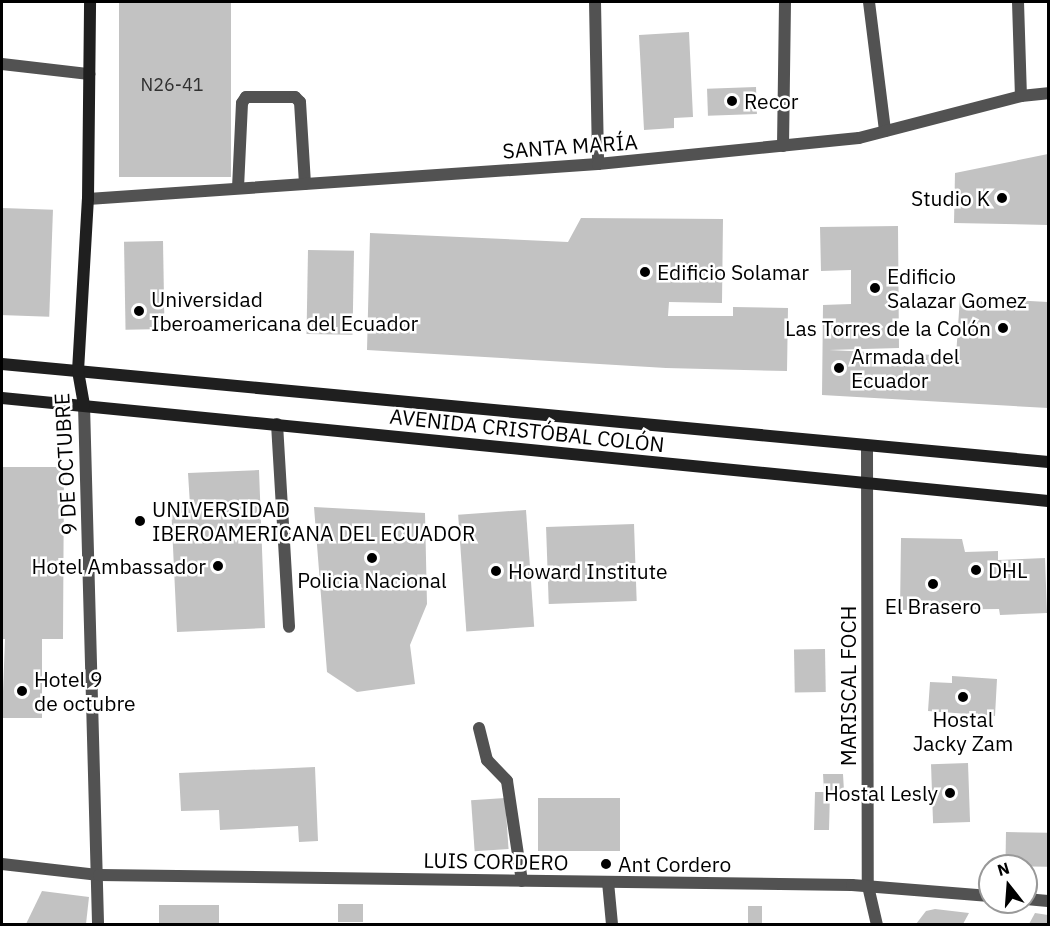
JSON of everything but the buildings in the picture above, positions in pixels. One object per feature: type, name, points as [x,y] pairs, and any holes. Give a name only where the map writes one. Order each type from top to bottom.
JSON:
[{"type":"street","name":"9 DE OCTUBRE","points":[[90,2],[88,199],[78,371],[84,405],[99,875],[98,924]]},
{"type":"street","points":[[595,2],[598,164]]},
{"type":"street","points":[[783,146],[785,2]]},
{"type":"street","points":[[869,2],[885,131]]},
{"type":"street","points":[[1018,2],[1022,96]]},
{"type":"street","points":[[2,64],[89,74]]},
{"type":"street","name":"SANTA MARÍA","points":[[88,199],[598,164],[859,138],[1022,96],[1048,93]]},
{"type":"street","points":[[238,188],[242,103],[246,98],[295,97],[300,102],[305,184]]},
{"type":"street","name":"AVENIDA CRISTÓBAL COLÓN","points":[[2,364],[1048,462]]},
{"type":"street","name":"AVENIDA CRISTÓBAL COLÓN","points":[[2,398],[1048,501]]},
{"type":"street","points":[[277,424],[289,627]]},
{"type":"street","name":"MARISCAL FOCH","points":[[867,446],[868,886],[877,924]]},
{"type":"street","points":[[479,729],[487,760],[507,781],[522,881]]},
{"type":"street","name":"LUIS CORDERO","points":[[2,864],[99,875],[868,886],[978,895]]},
{"type":"street","points":[[608,882],[612,924]]},
{"type":"place","name":"Recor","points":[[732,101]]},
{"type":"place","name":"Studio K","points":[[1002,198]]},
{"type":"place","name":"Edificio Solamar","points":[[645,272]]},
{"type":"place","name":"Edificio Salazar Gomez","points":[[875,288]]},
{"type":"place","name":"Universidad Iberoamericana del Ecuador","points":[[139,311]]},
{"type":"place","name":"Las Torres de la Colón","points":[[1003,328]]},
{"type":"place","name":"Armada del Ecuador","points":[[839,368]]},
{"type":"place","name":"UNIVERSIDAD IBEROAMERICANA DEL ECUADOR","points":[[140,521]]},
{"type":"place","name":"Policia Nacional","points":[[372,558]]},
{"type":"place","name":"Hotel Ambassador","points":[[218,566]]},
{"type":"place","name":"DHL","points":[[976,570]]},
{"type":"place","name":"Howard Institute","points":[[496,571]]},
{"type":"place","name":"El Brasero","points":[[933,584]]},
{"type":"place","name":"Hotel 9 de octubre","points":[[22,691]]},
{"type":"place","name":"Hostal Jacky Zam","points":[[963,697]]},
{"type":"place","name":"Hostal Lesly","points":[[950,793]]},
{"type":"place","name":"Ant Cordero","points":[[606,864]]}]
